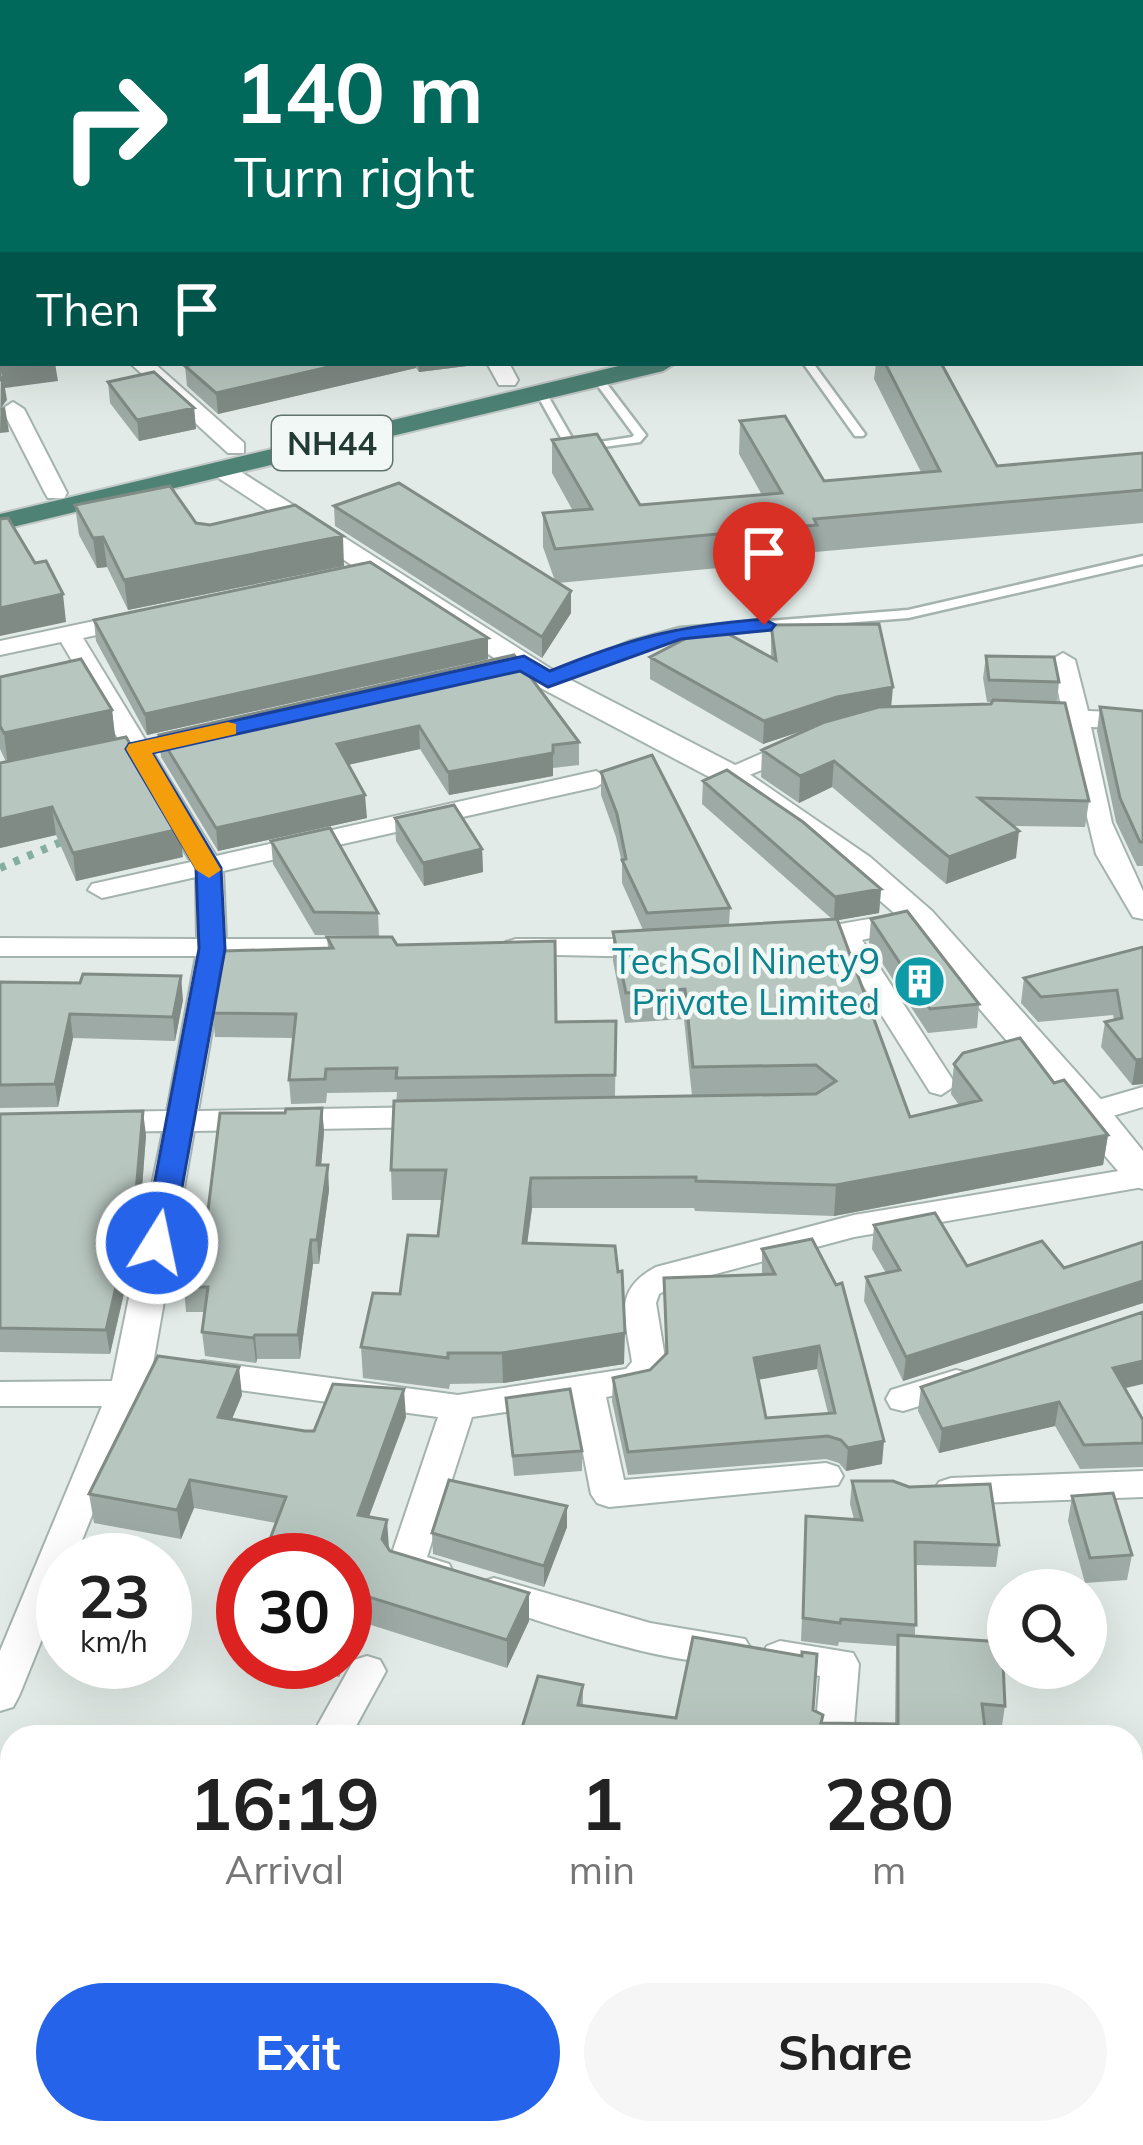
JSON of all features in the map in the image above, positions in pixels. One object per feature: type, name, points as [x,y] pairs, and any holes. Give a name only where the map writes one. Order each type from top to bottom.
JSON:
[{"type":"highway","name":"NH44","points":[[0,522],[231,460],[502,372],[631,366]]},
{"type":"highway","name":"NH44","points":[[0,505],[231,460],[539,391],[589,370]]},
{"type":"street","points":[[0,1394],[151,1373],[458,1407],[637,1381],[646,1373],[640,1303],[644,1287],[667,1275],[854,1226],[1143,1177],[1092,1112],[920,918],[858,864],[728,774],[536,672],[379,570],[231,460],[144,366]]},
{"type":"street","points":[[13,409],[56,493]]},
{"type":"street","points":[[335,579],[379,570]]},
{"type":"street","points":[[0,648],[157,615]]},
{"type":"street","points":[[0,1696],[151,1373],[178,1121],[212,949],[209,868],[68,633]]},
{"type":"street","points":[[1064,660],[1080,719],[1100,838],[1118,877],[1143,911]]},
{"type":"street","points":[[478,673],[536,672]]},
{"type":"street","points":[[994,716],[1143,722]]},
{"type":"street","points":[[728,774],[814,739]]},
{"type":"street","points":[[102,890],[596,778]]},
{"type":"street","points":[[776,940],[845,935],[920,918]]},
{"type":"street","points":[[845,935],[941,1084]]},
{"type":"street","points":[[0,946],[378,948]]},
{"type":"street","points":[[496,948],[685,946]]},
{"type":"street","points":[[1092,1112],[1143,1097]]},
{"type":"street","points":[[85,1122],[461,1116]]},
{"type":"street","points":[[903,1399],[988,1371]]},
{"type":"street","points":[[588,1390],[609,1494],[826,1476]]},
{"type":"street","points":[[458,1407],[406,1565],[650,1638],[840,1664],[834,1725]]},
{"type":"street","points":[[906,1492],[1143,1484]]},
{"type":"street","points":[[337,1725],[357,1689]]},
{"type":"lane","points":[[810,366],[859,434]]},
{"type":"lane","points":[[539,391],[571,445],[636,440],[640,435],[589,370]]},
{"type":"lane","points":[[536,672],[680,632],[908,614],[1143,560]]},
{"type":"path","points":[[0,868],[47,844],[89,833]]},
{"type":"building","points":[[185,366],[333,366],[216,393]]},
{"type":"building","points":[[887,366],[943,366],[997,466],[1143,453],[1143,490],[814,519],[817,525],[555,549],[543,513],[592,509],[552,440],[597,434],[640,505],[782,493],[740,421],[785,416],[824,481],[940,471]]},
{"type":"building","points":[[154,372],[194,408],[137,420],[108,382]]},
{"type":"building","points":[[399,483],[571,591],[542,637],[334,506]]},
{"type":"building","points":[[170,486],[196,523],[210,525],[295,505],[343,536],[124,580],[103,537],[93,538],[75,505]]},
{"type":"building","points":[[8,518],[35,563],[46,561],[63,594],[0,608],[0,519]]},
{"type":"building","points":[[370,562],[488,638],[145,714],[94,620]]},
{"type":"building","points":[[879,624],[893,687],[837,697],[764,721],[650,657],[712,625],[776,660],[771,625]]},
{"type":"building","points":[[514,655],[579,742],[553,745],[553,753],[448,772],[419,726],[337,744],[365,795],[216,828],[159,735]]},
{"type":"building","points":[[986,656],[1054,657],[1059,682],[989,680]]},
{"type":"building","points":[[81,659],[112,710],[4,733],[0,677]]},
{"type":"building","points":[[993,700],[1065,703],[1089,801],[979,798],[1019,831],[949,857],[834,761],[800,776],[762,750],[825,722],[879,707],[991,704]]},
{"type":"building","points":[[1100,707],[1143,711],[1143,842],[1120,798]]},
{"type":"building","points":[[126,737],[180,829],[73,853],[52,807],[0,819],[0,763]]},
{"type":"building","points":[[652,755],[730,908],[647,913],[622,860],[626,859],[617,814],[601,772]]},
{"type":"building","points":[[727,770],[803,822],[881,889],[835,897],[703,781]]},
{"type":"building","points":[[454,805],[482,849],[423,863],[395,818]]},
{"type":"building","points":[[330,828],[378,913],[314,912],[271,841]]},
{"type":"building","points":[[907,911],[979,1004],[930,1009],[871,919]]},
{"type":"building","points":[[837,919],[910,1117],[981,1100],[954,1064],[963,1053],[1020,1038],[1054,1083],[1064,1080],[1108,1135],[836,1185],[696,1181],[696,1177],[531,1178],[523,1243],[615,1246],[618,1272],[622,1271],[625,1333],[502,1353],[448,1353],[448,1358],[361,1347],[373,1293],[400,1294],[408,1235],[438,1236],[446,1170],[391,1170],[394,1101],[816,1094],[836,1081],[816,1065],[693,1067],[685,989],[626,993],[613,932]]},
{"type":"building","points":[[327,937],[392,937],[397,945],[555,941],[556,1022],[616,1021],[615,1075],[396,1078],[397,1068],[326,1069],[325,1079],[289,1080],[296,1014],[213,1013],[224,951],[333,948]]},
{"type":"building","points":[[1143,947],[1143,1059],[1136,1060],[1105,1022],[1122,1018],[1117,990],[1041,997],[1024,978]]},
{"type":"building","points":[[83,974],[181,976],[173,1017],[70,1014],[55,1084],[0,1085],[0,982],[80,983]]},
{"type":"building","points":[[322,1108],[317,1165],[328,1165],[317,1240],[311,1240],[298,1335],[253,1338],[202,1332],[208,1287],[184,1287],[188,1251],[203,1251],[220,1113]]},
{"type":"building","points":[[143,1111],[135,1204],[106,1330],[0,1328],[0,1114]]},
{"type":"building","points":[[935,1213],[967,1266],[1042,1241],[1064,1268],[1143,1242],[1143,1281],[906,1357],[866,1277],[900,1270],[874,1225]]},
{"type":"building","points":[[812,1239],[836,1285],[842,1283],[884,1441],[848,1448],[828,1436],[628,1452],[613,1378],[650,1370],[667,1353],[664,1278],[775,1274],[762,1249]],"holes":[[[819,1346],[835,1413],[766,1418],[754,1358]]]},
{"type":"building","points":[[1143,1312],[1143,1361],[1113,1368],[1143,1420],[1143,1443],[1084,1445],[1059,1402],[942,1429],[921,1387]]},
{"type":"building","points":[[158,1356],[239,1367],[218,1417],[305,1431],[314,1431],[333,1384],[404,1389],[358,1515],[387,1520],[382,1539],[390,1551],[529,1593],[507,1640],[372,1598],[372,1533],[272,1533],[286,1497],[190,1480],[177,1510],[89,1494]]},
{"type":"building","points":[[570,1389],[582,1451],[513,1456],[506,1398]]},
{"type":"building","points":[[449,1480],[567,1506],[544,1566],[432,1533]]},
{"type":"building","points":[[852,1481],[893,1481],[909,1487],[990,1484],[999,1545],[915,1542],[916,1625],[803,1618],[806,1516],[862,1520]]},
{"type":"building","points":[[1113,1493],[1132,1555],[1090,1558],[1072,1496]]},
{"type":"building","points":[[898,1635],[987,1641],[987,1689],[1004,1689],[1005,1706],[982,1704],[985,1725],[523,1725],[538,1676],[583,1685],[578,1705],[676,1718],[693,1637],[802,1656],[802,1652],[817,1654],[813,1710],[823,1715],[821,1723],[898,1724]]},
{"type":"slow traffic","points":[[209,870],[138,749],[228,729]]},
{"type":"place","name":"TechSol Ninety9 Private Limited","points":[[919,982]]},
{"type":"route","points":[[157,1243],[212,949],[209,868],[138,749],[524,663],[548,680],[633,645],[680,632],[764,625]]}]
